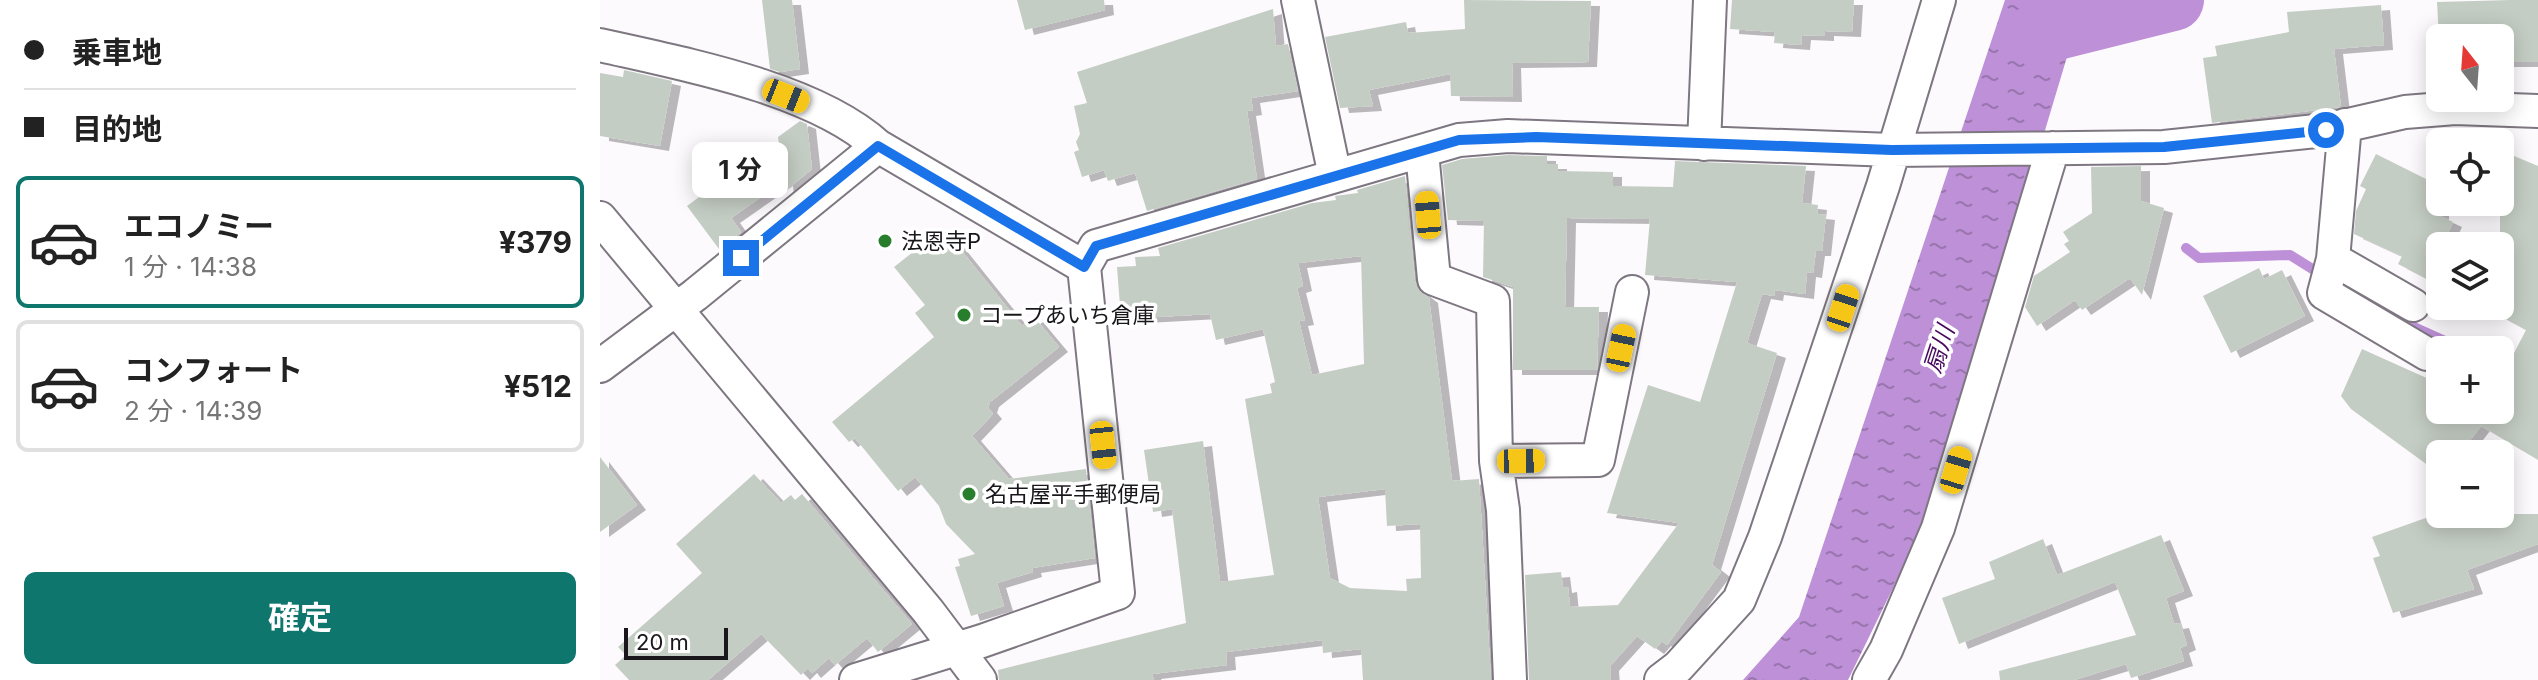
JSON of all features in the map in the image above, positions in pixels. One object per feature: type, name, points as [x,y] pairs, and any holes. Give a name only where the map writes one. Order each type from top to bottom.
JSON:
[{"type":"street","points":[[1298,0],[1335,176]]},
{"type":"street","points":[[1704,144],[1710,0]]},
{"type":"street","points":[[1661,680],[1678,667],[1739,600],[1819,382],[1939,0]]},
{"type":"street","points":[[600,45],[672,60],[786,96],[854,123],[878,146],[1084,267]]},
{"type":"street","points":[[856,680],[1118,593],[1084,267],[1096,246],[1459,140],[1508,136],[1892,150],[2218,144],[2345,125],[2405,112],[2455,108],[2538,111]]},
{"type":"street","points":[[2345,125],[2330,271],[2324,293],[2426,353]]},
{"type":"street","points":[[600,366],[695,295],[878,146]]},
{"type":"street","points":[[1869,680],[1886,650],[1938,528],[2051,148]]},
{"type":"street","points":[[1422,152],[1434,279],[1493,301],[1496,461],[1503,510],[1510,680]]},
{"type":"street","points":[[600,218],[980,680]]},
{"type":"street","points":[[2330,271],[2413,305]]},
{"type":"street","points":[[1496,461],[1598,460],[1632,292]]},
{"type":"water","name":"扇川","points":[[2005,0],[2084,0],[1969,384],[1914,545],[1848,680],[1743,680],[1799,617]]},
{"type":"building","points":[[762,0],[792,0],[800,69],[780,72],[770,69]]},
{"type":"building","points":[[1017,0],[1104,0],[1105,10],[1025,30]]},
{"type":"building","points":[[1464,0],[1591,1],[1588,62],[1512,63],[1513,97],[1451,96],[1450,74],[1369,90],[1373,106],[1340,108],[1325,37],[1406,22],[1408,33],[1465,29]]},
{"type":"building","points":[[1732,0],[1854,0],[1852,32],[1825,31],[1825,36],[1802,35],[1801,45],[1774,43],[1775,32],[1730,29]]},
{"type":"building","points":[[2538,0],[2538,62],[2514,62],[2514,24],[2438,24],[2437,2]]},
{"type":"building","points":[[2381,5],[2384,45],[2334,49],[2341,107],[2212,123],[2203,58],[2217,56],[2215,46],[2289,32],[2287,12]]},
{"type":"building","points":[[1273,9],[1276,46],[1288,44],[1298,91],[1251,98],[1253,110],[1247,111],[1257,179],[1147,211],[1135,173],[1108,181],[1104,170],[1082,177],[1074,152],[1079,150],[1076,142],[1080,134],[1074,106],[1087,103],[1077,72]]},
{"type":"building","points":[[624,70],[672,81],[660,146],[600,136],[600,73],[623,77]]},
{"type":"building","points":[[800,121],[807,124],[812,169],[785,191],[784,181],[731,218],[741,232],[719,249],[687,206],[769,145],[781,160],[778,137]]},
{"type":"building","points":[[2376,154],[2426,179],[2426,216],[2440,216],[2453,222],[2448,232],[2426,232],[2426,278],[2398,264],[2402,256],[2354,234],[2356,211],[2366,189],[2360,186]]},
{"type":"building","points":[[1547,156],[1547,164],[1558,164],[1558,171],[1613,172],[1613,186],[1673,187],[1675,161],[1806,166],[1802,203],[1818,205],[1817,214],[1826,215],[1822,251],[1816,251],[1813,273],[1807,272],[1805,294],[1775,290],[1774,296],[1762,294],[1747,343],[1777,353],[1712,565],[1721,572],[1667,645],[1662,641],[1655,649],[1637,636],[1610,666],[1611,680],[1529,680],[1525,575],[1561,572],[1563,588],[1568,587],[1570,607],[1618,605],[1679,523],[1607,513],[1648,385],[1700,402],[1737,282],[1645,275],[1650,219],[1567,218],[1565,307],[1599,307],[1597,370],[1513,370],[1513,287],[1483,277],[1484,221],[1448,220],[1442,165],[1462,159]]},
{"type":"building","points":[[2514,156],[2538,166],[2538,460],[2514,446],[2514,440],[2504,440],[2481,426],[2470,440],[2426,440],[2426,464],[2351,409],[2341,396],[2362,349],[2426,378],[2426,424],[2514,424],[2514,353],[2526,330],[2507,320],[2514,320],[2514,232],[2500,232],[2500,216],[2514,216]]},
{"type":"building","points":[[2141,166],[2141,201],[2164,208],[2142,295],[2130,278],[2082,310],[2075,300],[2037,326],[2025,307],[2034,276],[2070,252],[2064,244],[2069,241],[2063,232],[2092,213],[2091,167]]},
{"type":"building","points":[[1405,176],[1415,281],[1420,291],[1429,298],[1452,481],[1479,479],[1491,680],[1363,680],[1361,649],[1323,653],[1322,640],[1226,652],[1227,665],[1152,674],[1154,680],[999,680],[998,670],[1186,623],[1172,509],[1153,512],[1144,450],[1203,441],[1220,582],[1274,575],[1245,399],[1272,393],[1270,384],[1275,382],[1263,329],[1216,340],[1210,314],[1121,319],[1117,267],[1136,266],[1135,257],[1160,256],[1158,248],[1312,203],[1336,200],[1335,196],[1358,193],[1357,190]],"holes":[[[1361,256],[1364,364],[1312,375],[1299,321],[1305,320],[1297,288],[1303,286],[1298,263]],[[1385,489],[1387,526],[1420,524],[1421,578],[1406,579],[1407,591],[1350,588],[1330,578],[1318,497]]]},
{"type":"building","points":[[937,233],[943,240],[949,235],[1022,326],[1034,317],[1059,347],[990,402],[988,408],[993,414],[972,436],[1009,479],[1086,469],[1095,558],[1032,568],[1033,572],[997,583],[1004,606],[971,616],[955,567],[960,566],[958,559],[975,554],[946,524],[939,506],[915,477],[898,491],[855,438],[849,442],[832,422],[934,337],[915,313],[925,305],[894,267]]},
{"type":"building","points":[[2259,268],[2264,279],[2282,270],[2305,316],[2231,353],[2203,296]]},
{"type":"building","points":[[600,457],[637,505],[600,532]]},
{"type":"building","points":[[754,474],[781,503],[791,495],[795,500],[802,494],[912,624],[878,652],[867,638],[835,665],[829,658],[812,673],[808,668],[801,675],[761,634],[708,680],[629,680],[615,665],[626,655],[618,647],[702,573],[676,544]]},
{"type":"building","points":[[2514,514],[2538,514],[2538,544],[2467,570],[2474,589],[2393,613],[2373,558],[2380,556],[2372,537],[2426,518],[2426,528],[2514,528]]},
{"type":"building","points":[[2161,535],[2184,591],[2166,598],[2174,624],[2180,623],[2187,645],[2180,648],[2184,661],[2131,678],[2126,664],[2074,680],[2000,680],[1999,671],[2136,635],[2115,582],[1959,644],[1942,598],[1995,579],[1989,562],[2043,539],[2057,575]]},
{"type":"waterway","points":[[2037,34],[2173,0]]},
{"type":"waterway","points":[[2186,248],[2199,258],[2290,255],[2322,275]]},
{"type":"waterway","points":[[2405,323],[2434,336]]},
{"type":"place","name":"法恩寺P","points":[[885,241]]},
{"type":"place","name":"コープあいち倉庫","points":[[964,315]]},
{"type":"place","name":"名古屋平手郵便局","points":[[969,494]]},
{"type":"route","points":[[741,258],[878,146],[1084,267],[1096,246],[1459,140],[1508,136],[1892,150],[2164,147],[2218,144],[2326,130]]}]
